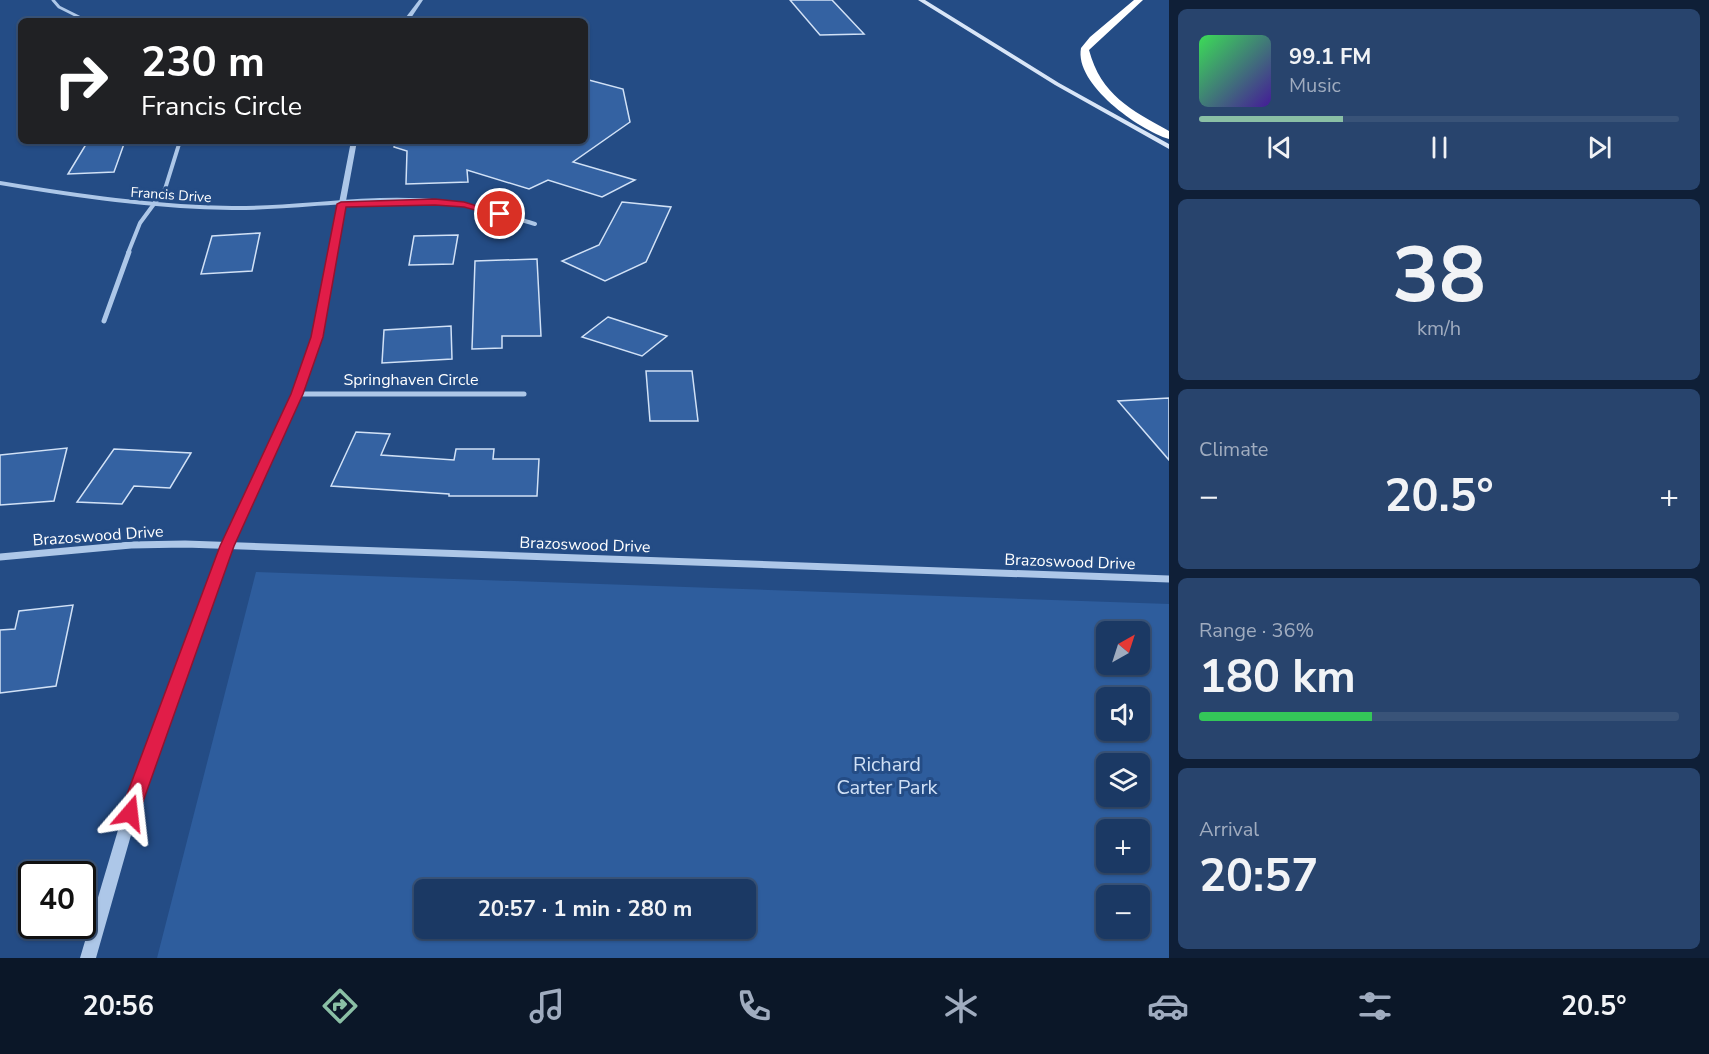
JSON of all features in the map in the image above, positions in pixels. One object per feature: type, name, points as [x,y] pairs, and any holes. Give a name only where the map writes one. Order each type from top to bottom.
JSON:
[{"type":"highway","points":[[1139,0],[1093,39],[1084,50],[1086,63],[1096,84],[1107,96],[1126,111],[1169,136]]},
{"type":"main road","points":[[921,0],[1057,84],[1169,147]]},
{"type":"street","points":[[53,0],[59,7],[81,18]]},
{"type":"street","points":[[408,18],[421,0]]},
{"type":"street","points":[[104,321],[140,222],[143,215],[155,205],[167,185],[179,144]]},
{"type":"street","points":[[88,958],[136,793],[227,546],[297,394],[317,337],[353,144]]},
{"type":"street","name":"Francis Drive","points":[[0,183],[95,199],[155,205],[264,208],[411,201],[464,205],[535,224]]},
{"type":"street","name":"Springhaven Circle","points":[[297,394],[524,394]]},
{"type":"street","name":"Brazoswood Drive","points":[[0,557],[131,545],[227,546],[1169,579]]},
{"type":"green space","name":"Richard Carter Park","points":[[256,572],[1169,604],[1169,958],[157,958]]},
{"type":"building","points":[[790,0],[832,0],[864,34],[820,35]]},
{"type":"building","points":[[588,80],[623,89],[630,122],[573,162],[635,180],[602,197],[548,180],[529,189],[467,170],[468,182],[406,184],[407,151],[394,147],[394,144],[588,144]]},
{"type":"building","points":[[86,144],[124,144],[114,172],[68,174]]},
{"type":"building","points":[[622,202],[671,207],[646,262],[605,281],[562,261],[599,245]]},
{"type":"building","points":[[260,233],[252,271],[201,274],[212,236]]},
{"type":"building","points":[[458,235],[453,264],[409,265],[414,236]]},
{"type":"building","points":[[537,259],[541,336],[502,336],[502,348],[472,349],[475,261]]},
{"type":"building","points":[[608,317],[667,336],[642,356],[582,337]]},
{"type":"building","points":[[451,326],[452,359],[382,363],[384,330]]},
{"type":"building","points":[[646,371],[692,371],[698,421],[650,421]]},
{"type":"building","points":[[1169,398],[1169,460],[1118,401]]},
{"type":"building","points":[[356,432],[390,434],[381,455],[454,460],[456,449],[494,449],[493,459],[539,459],[537,496],[449,496],[449,494],[331,486]]},
{"type":"building","points":[[67,448],[54,501],[0,505],[0,455]]},
{"type":"building","points":[[114,449],[191,453],[170,488],[134,486],[122,504],[77,502]]},
{"type":"building","points":[[73,605],[56,686],[0,693],[0,630],[15,629],[19,611]]},
{"type":"route","points":[[130,813],[227,546],[297,394],[317,337],[341,204],[435,202],[464,205],[500,214]]}]
